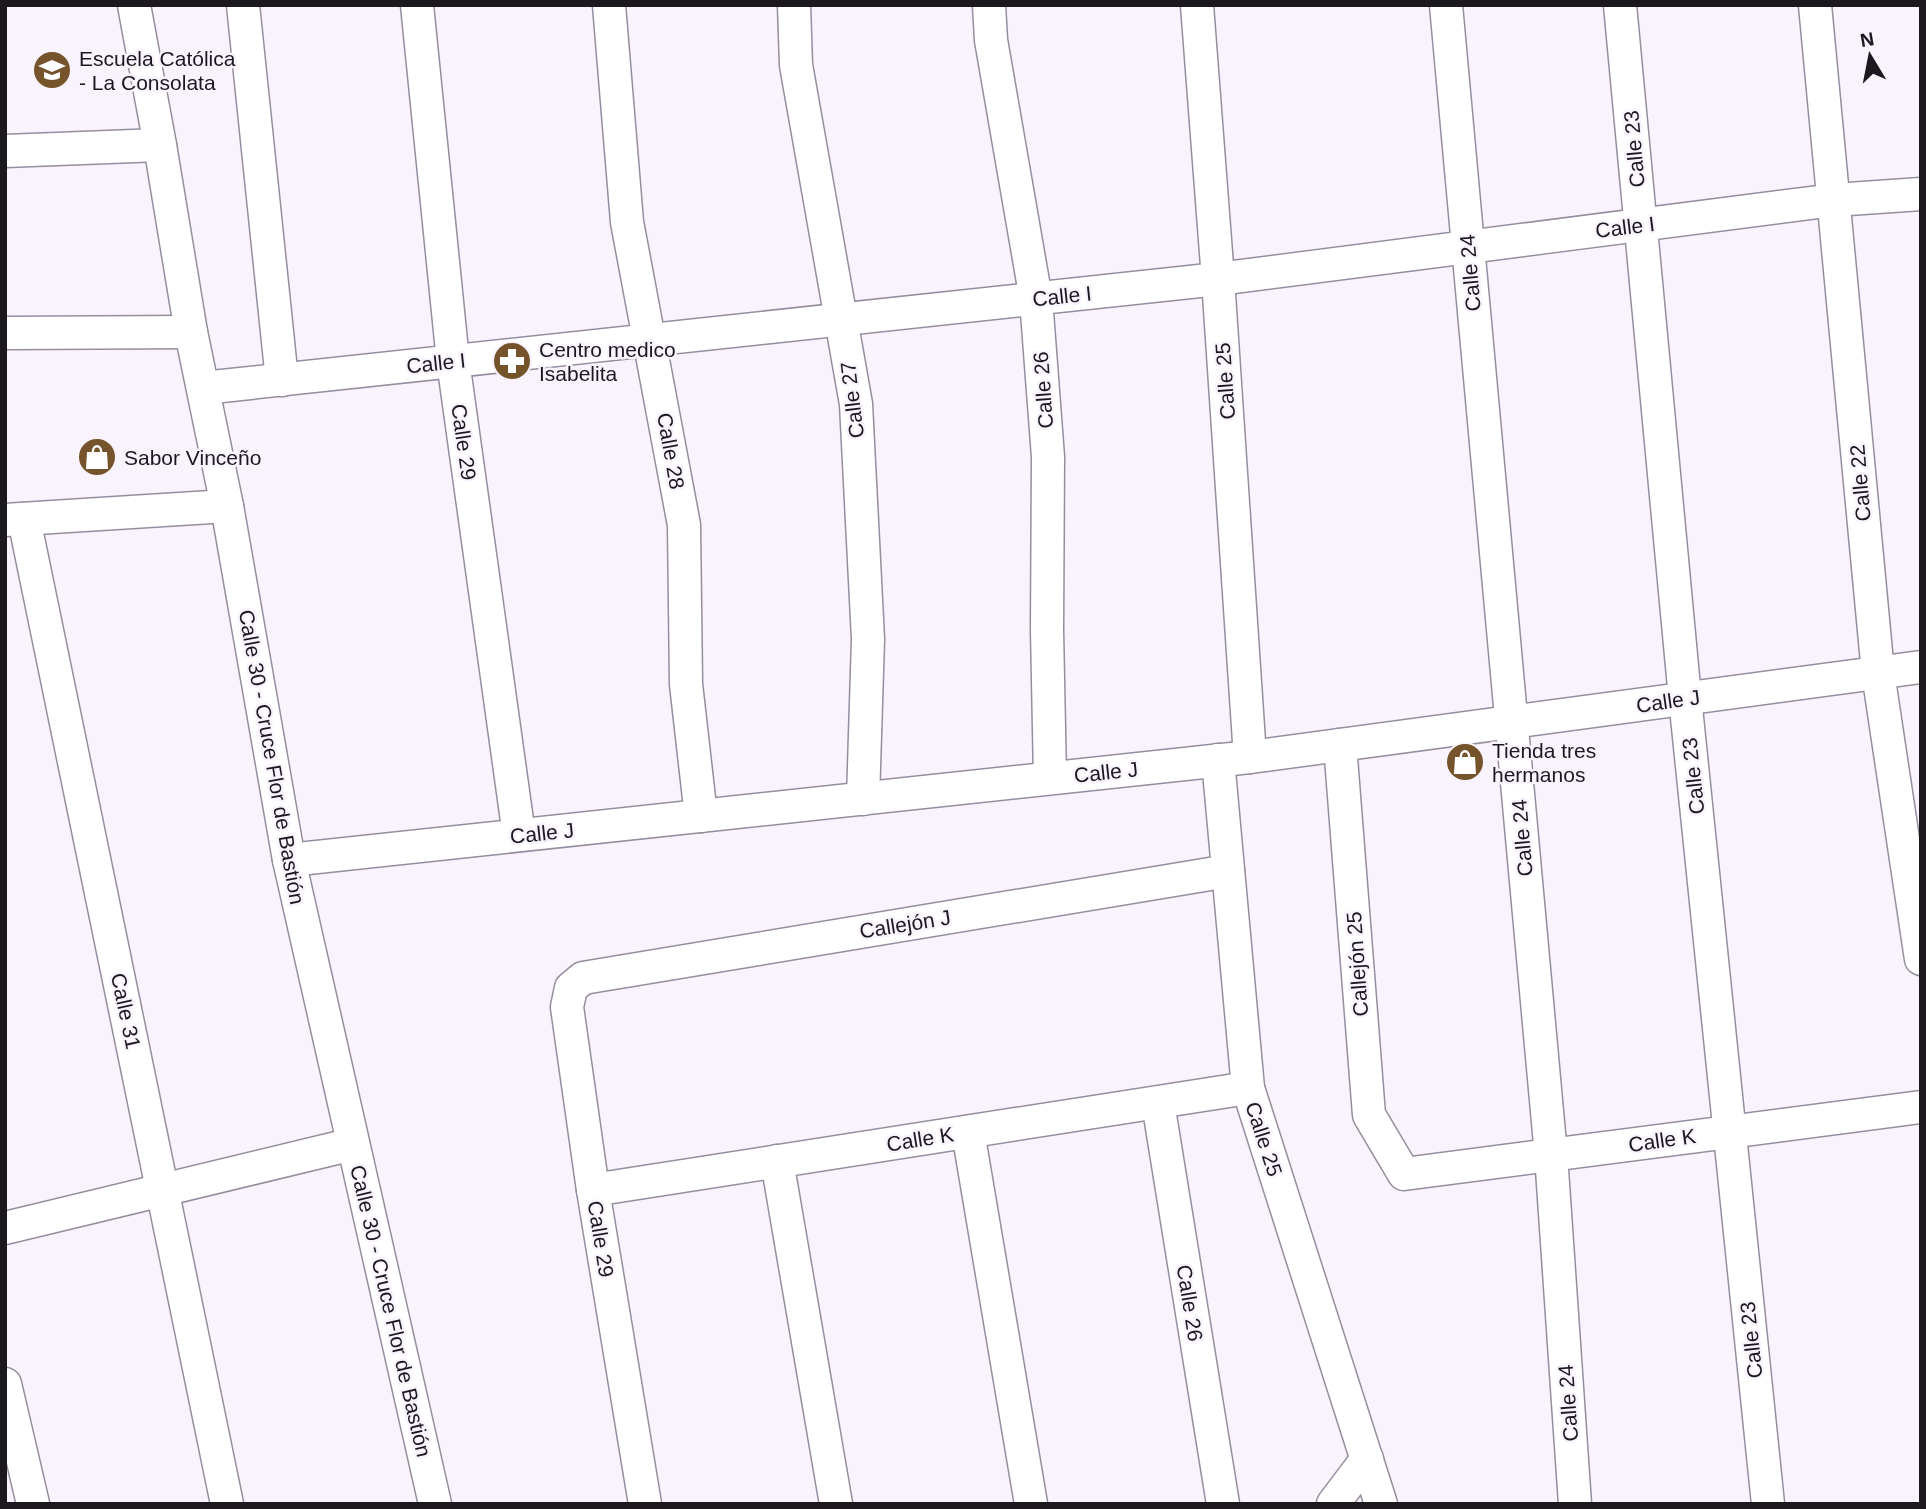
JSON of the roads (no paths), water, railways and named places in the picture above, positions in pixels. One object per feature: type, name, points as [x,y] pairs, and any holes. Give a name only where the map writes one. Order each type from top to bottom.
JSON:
[{"type":"street","name":"Calle 30 - Cruce Flor de Bastión","points":[[134,5],[191,332],[227,506],[289,860],[435,1504]]},
{"type":"street","points":[[243,5],[282,380]]},
{"type":"street","name":"Calle 29","points":[[417,5],[453,361],[519,835]]},
{"type":"street","name":"Calle 28","points":[[609,5],[627,222],[684,524],[686,684],[701,816]]},
{"type":"street","name":"Calle 27","points":[[794,5],[796,65],[856,404],[868,639],[863,799]]},
{"type":"street","name":"Calle 26","points":[[989,5],[991,40],[1036,299],[1048,457],[1050,778]]},
{"type":"street","name":"Calle 25","points":[[1197,5],[1250,757]]},
{"type":"street","name":"Calle 24","points":[[1446,5],[1551,1155],[1575,1504]]},
{"type":"street","name":"Calle 23","points":[[1620,5],[1685,698],[1768,1504]]},
{"type":"street","name":"Calle 22","points":[[1815,5],[1878,673],[1921,959]]},
{"type":"street","points":[[5,151],[160,145]]},
{"type":"street","name":"Calle I","points":[[203,388],[1218,279],[1834,200],[1921,194]]},
{"type":"street","points":[[5,333],[191,332]]},
{"type":"street","points":[[15,520],[227,506]]},
{"type":"street","name":"Calle 31","points":[[15,520],[163,1189],[227,1504]]},
{"type":"street","name":"Calle J","points":[[289,860],[1250,757],[1921,667]]},
{"type":"street","name":"Callejón 25","points":[[1340,745],[1368,1115],[1404,1174]]},
{"type":"street","name":"Calle 25","points":[[1218,760],[1248,1088],[1381,1504]]},
{"type":"street","name":"Callejón J","points":[[583,978],[1228,871]]},
{"type":"street","name":"Calle 29","points":[[583,978],[571,988],[567,1007],[593,1190],[645,1504]]},
{"type":"street","name":"Calle K","points":[[593,1190],[1248,1088]]},
{"type":"street","name":"Calle 26","points":[[1158,1102],[1223,1504]]},
{"type":"street","name":"Calle K","points":[[1404,1174],[1921,1107]]},
{"type":"street","points":[[968,1132],[1031,1504]]},
{"type":"street","points":[[5,1228],[353,1144]]},
{"type":"street","points":[[777,1161],[836,1504]]},
{"type":"street","points":[[5,1384],[33,1504]]},
{"type":"street","points":[[1333,1504],[1367,1459]]},
{"type":"place","name":"Escuela Católica - La Consolata","points":[[52,70]]},
{"type":"place","name":"Centro medico Isabelita","points":[[512,361]]},
{"type":"place","name":"Sabor Vinceño","points":[[97,457]]},
{"type":"place","name":"Tienda tres hermanos","points":[[1465,762]]}]
